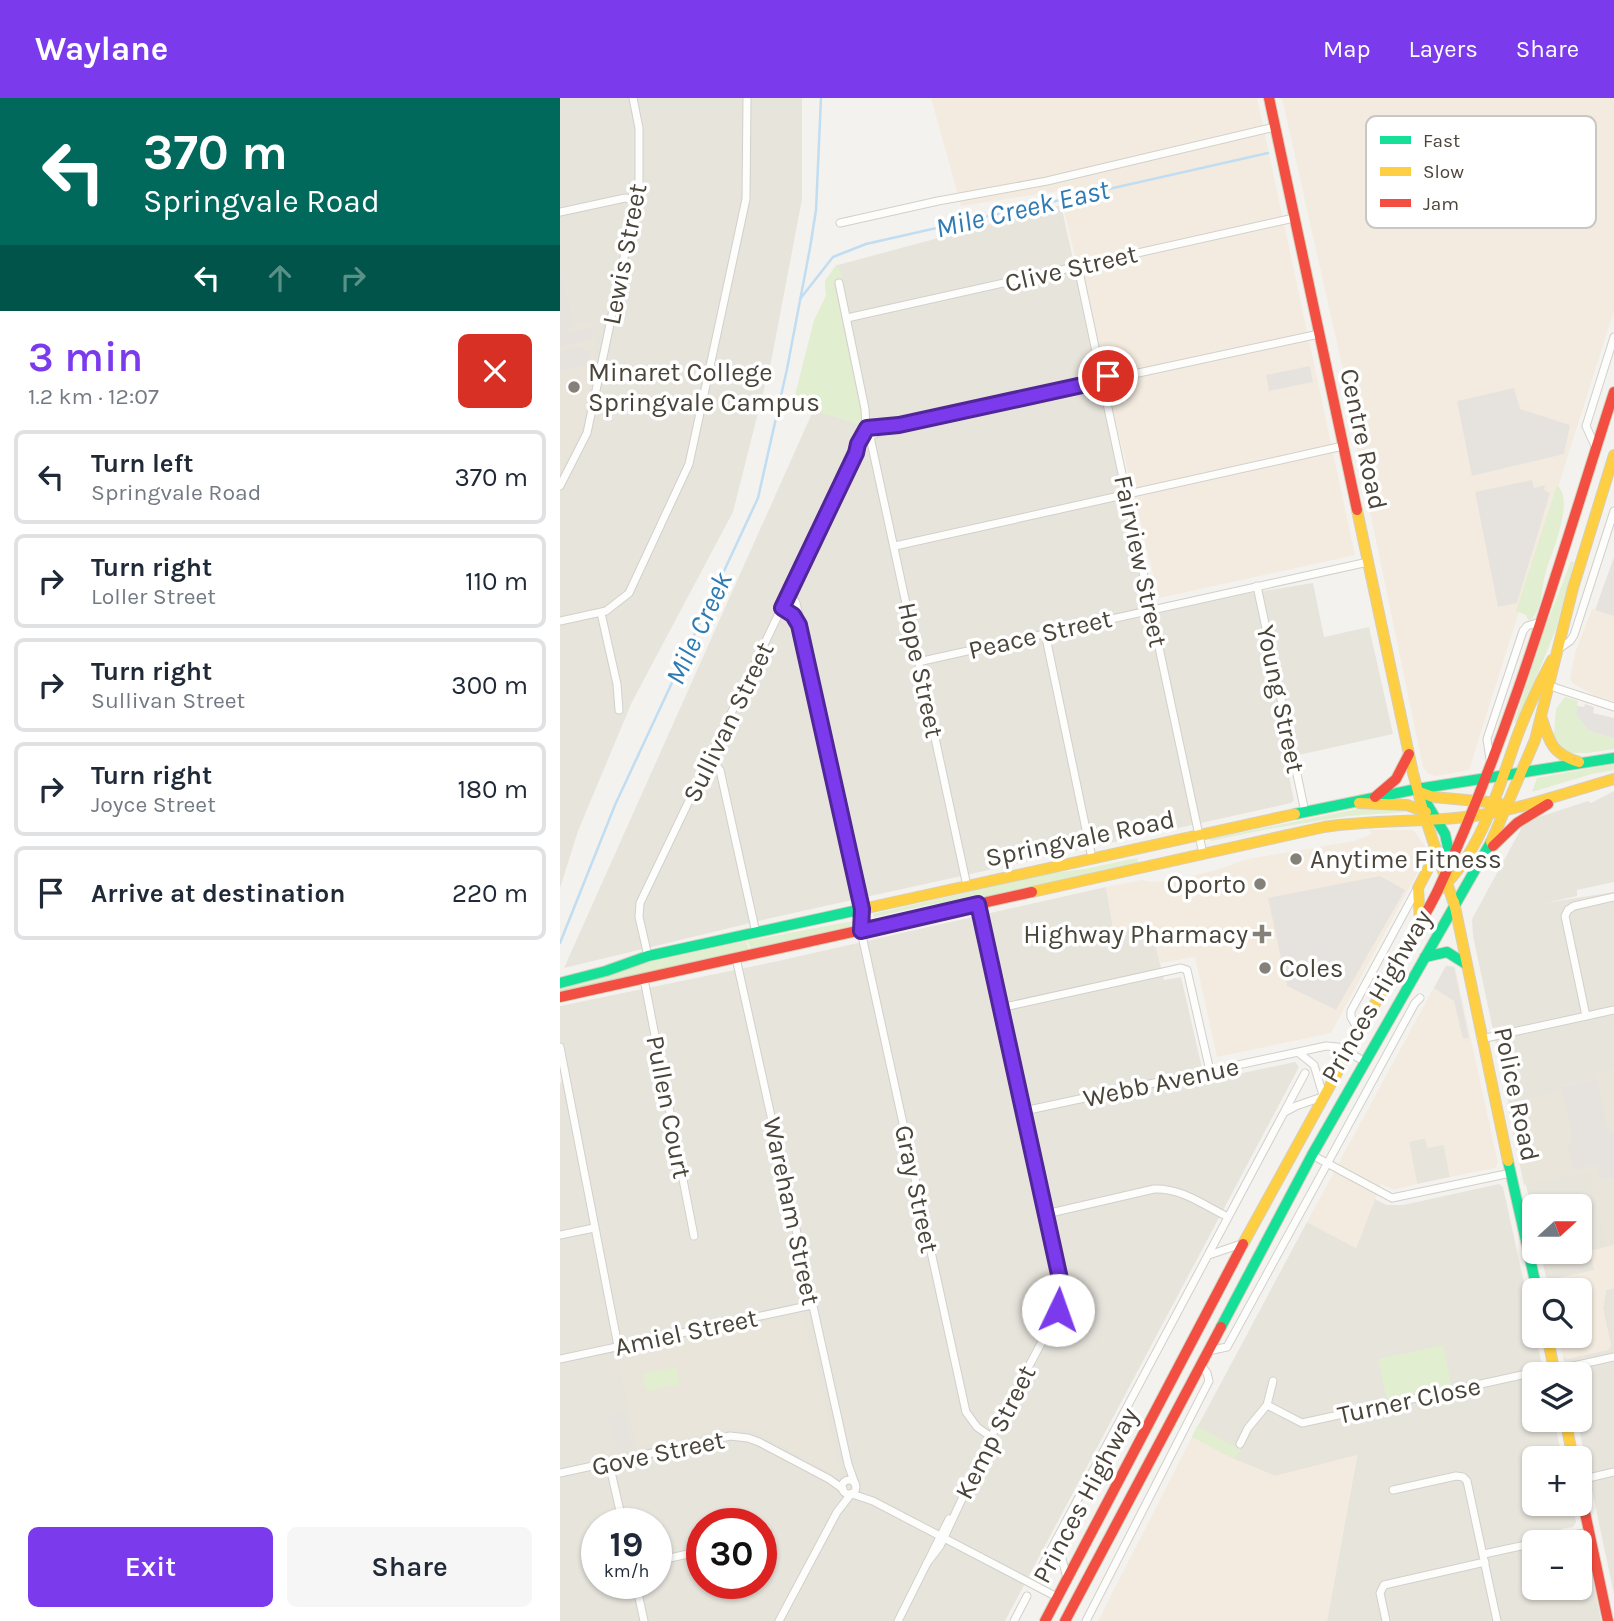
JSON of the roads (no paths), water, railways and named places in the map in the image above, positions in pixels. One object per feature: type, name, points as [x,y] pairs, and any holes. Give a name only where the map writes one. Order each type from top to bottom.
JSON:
[{"type":"main road","name":"Centre Road","points":[[1269,98],[1409,754],[1417,789],[1447,879]]},
{"type":"main road","name":"Princes Highway","points":[[1447,879],[1451,859],[1485,779],[1540,622],[1614,392]]},
{"type":"main road","name":"Princes Highway","points":[[1065,1621],[1312,1155],[1486,853],[1508,807],[1542,718],[1557,651],[1614,455]]},
{"type":"main road","points":[[1585,484],[1603,490]]},
{"type":"main road","name":"Princes Highway","points":[[1044,1620],[1347,1052],[1437,892],[1484,825],[1537,687],[1557,651]]},
{"type":"main road","points":[[1542,718],[1555,752],[1562,757],[1584,763]]},
{"type":"main road","points":[[1375,797],[1396,779],[1409,754]]},
{"type":"main road","name":"Springvale Road","points":[[560,983],[648,956],[1199,834],[1417,789],[1614,758]]},
{"type":"main road","name":"Springvale Road","points":[[560,997],[1351,822],[1489,814],[1614,779]]},
{"type":"main road","name":"Centre Road","points":[[1417,789],[1428,816],[1447,840],[1451,859]]},
{"type":"main road","points":[[1417,789],[1433,797],[1494,802],[1508,807]]},
{"type":"main road","points":[[1486,853],[1519,821],[1567,794]]},
{"type":"main road","points":[[1349,802],[1407,805],[1428,816]]},
{"type":"main road","points":[[1420,921],[1418,887],[1437,852]]},
{"type":"main road","name":"Police Road","points":[[1447,879],[1534,1278]]},
{"type":"main road","points":[[861,931],[862,909]]},
{"type":"main road","points":[[1425,957],[1440,951],[1449,951],[1466,964]]},
{"type":"main road","points":[[1592,1546],[1608,1621]]},
{"type":"main road","points":[[1057,1597],[1073,1606]]},
{"type":"street","name":"Lewis Street","points":[[560,486],[587,433],[637,200],[639,128],[633,98]]},
{"type":"street","points":[[560,621],[601,613],[629,593],[689,464],[746,199],[747,98]]},
{"type":"street","points":[[840,223],[1047,181],[1275,127]]},
{"type":"street","points":[[560,212],[625,198],[637,200]]},
{"type":"street","name":"Clive Street","points":[[846,318],[1294,218]]},
{"type":"street","name":"Fairview Street","points":[[1078,267],[1203,854]]},
{"type":"street","name":"Hope Street","points":[[839,283],[967,886]]},
{"type":"street","points":[[871,432],[1087,384],[1111,376],[1120,377],[1319,334]]},
{"type":"street","points":[[1596,449],[1586,426],[1614,337]]},
{"type":"street","name":"Sullivan Street","points":[[648,956],[639,917],[640,903],[856,453],[871,432]]},
{"type":"street","points":[[895,547],[1343,446]]},
{"type":"street","name":"Princes Highway","points":[[1557,651],[1574,635],[1614,511]]},
{"type":"street","name":"Peace Street","points":[[918,662],[1368,562]]},
{"type":"street","name":"Young Street","points":[[1257,586],[1305,812]]},
{"type":"street","points":[[790,593],[796,603],[862,909]]},
{"type":"street","points":[[782,608],[793,615],[799,625]]},
{"type":"street","points":[[601,613],[617,684],[619,710]]},
{"type":"street","points":[[1045,633],[1093,858]]},
{"type":"street","points":[[1550,686],[1614,707]]},
{"type":"street","points":[[710,759],[720,770],[756,933]]},
{"type":"street","name":"Princes Highway","points":[[1359,1031],[1351,1015],[1352,1009],[1418,887]]},
{"type":"street","points":[[1586,1016],[1565,916],[1574,906],[1614,897]]},
{"type":"street","name":"Kemp Street","points":[[898,1621],[1053,1321],[1062,1288],[978,904]]},
{"type":"street","name":"Gray Street","points":[[861,931],[966,1412],[977,1427],[991,1437]]},
{"type":"street","name":"Wareham Street","points":[[736,958],[848,1464],[856,1484]]},
{"type":"street","points":[[1000,1008],[1181,968],[1187,970],[1210,1071]]},
{"type":"street","name":"Pullen Court","points":[[644,979],[694,1236]]},
{"type":"street","name":"Princes Highway","points":[[1206,1352],[1227,1347],[1420,998]]},
{"type":"street","points":[[1481,1039],[1614,1010]]},
{"type":"street","name":"Webb Avenue","points":[[1024,1111],[1329,1046],[1337,1047],[1364,1061]]},
{"type":"street","points":[[560,1047],[564,1091],[618,1346]]},
{"type":"street","points":[[1298,1053],[1306,1056],[1314,1065],[1323,1096]]},
{"type":"street","name":"Princes Highway","points":[[1038,1574],[1305,1073]]},
{"type":"street","name":"Princes Highway","points":[[1284,1113],[1296,1105],[1323,1096]]},
{"type":"street","points":[[1312,1155],[1395,1198],[1511,1173]]},
{"type":"street","points":[[1046,1214],[1154,1189],[1166,1189],[1177,1191],[1228,1217]]},
{"type":"street","points":[[560,1235],[594,1228]]},
{"type":"street","points":[[1208,1255],[1244,1242]]},
{"type":"street","name":"Amiel Street","points":[[560,1359],[812,1305]]},
{"type":"street","name":"Turner Close","points":[[1592,1362],[1614,1357]]},
{"type":"street","points":[[1073,1606],[1088,1617],[1209,1381],[1200,1363]]},
{"type":"street","name":"Turner Close","points":[[1267,1405],[1302,1423],[1522,1378]]},
{"type":"street","points":[[1240,1444],[1248,1428],[1267,1405],[1273,1381]]},
{"type":"street","name":"Gove Street","points":[[560,1473],[730,1436],[745,1437],[844,1485]]},
{"type":"street","points":[[1160,1444],[1173,1451]]},
{"type":"street","points":[[609,1463],[619,1508]]},
{"type":"street","name":"Wareham Street","points":[[836,1512],[848,1464]]},
{"type":"street","points":[[1592,1477],[1614,1472]]},
{"type":"street","points":[[1393,1490],[1456,1476],[1465,1478],[1470,1489],[1497,1621]]},
{"type":"street","points":[[873,1501],[850,1480],[844,1485],[852,1494],[873,1501],[1057,1597]]},
{"type":"street","points":[[779,1621],[836,1512],[856,1491],[856,1484]]},
{"type":"street","points":[[1057,1538],[1067,1578]]},
{"type":"street","points":[[1386,1621],[1380,1594],[1384,1585],[1522,1547]]},
{"type":"street","points":[[1014,1621],[1027,1596]]},
{"type":"street","points":[[639,1599],[644,1621]]},
{"type":"waterway","name":"Mile Creek","points":[[560,943],[615,805],[758,498],[787,369],[816,210],[821,98]]},
{"type":"waterway","name":"Mile Creek East","points":[[800,299],[833,257],[866,244],[1268,153]]},
{"type":"place","name":"Minaret College Springvale Campus","points":[[574,387]]},
{"type":"place","name":"Anytime Fitness","points":[[1296,859]]},
{"type":"place","name":"Oporto","points":[[1260,884]]},
{"type":"place","name":"Highway Pharmacy","points":[[1262,934]]},
{"type":"place","name":"Coles","points":[[1265,968]]}]
